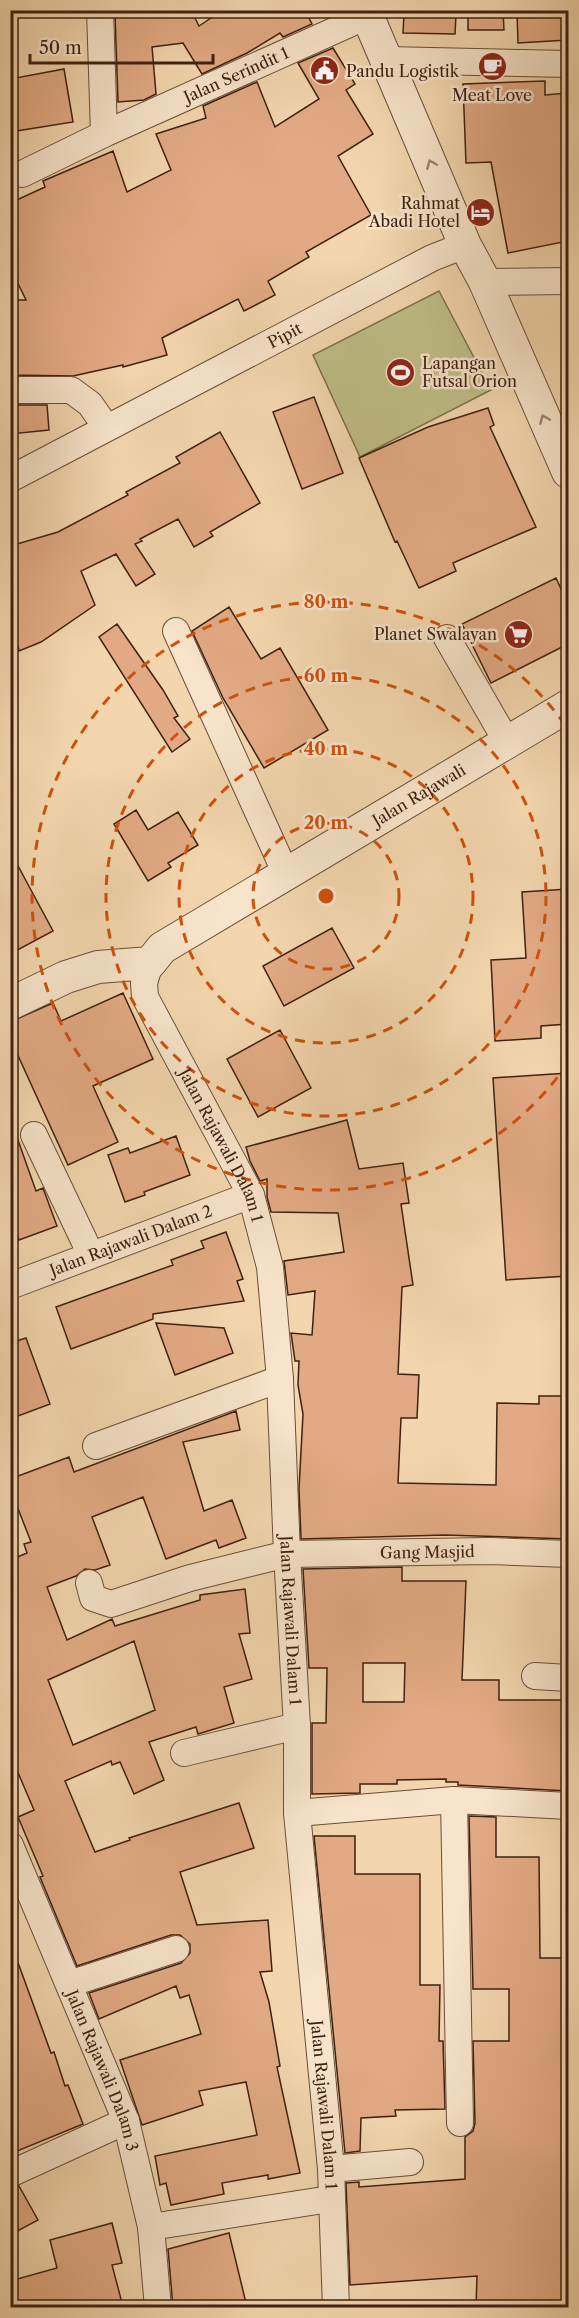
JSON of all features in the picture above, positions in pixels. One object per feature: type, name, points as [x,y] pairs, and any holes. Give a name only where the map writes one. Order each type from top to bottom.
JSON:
[{"type":"street","points":[[100,10],[104,134]]},
{"type":"street","points":[[366,13],[465,245],[484,282],[568,472]]},
{"type":"street","name":"Jalan Serindit 1","points":[[22,174],[366,13]]},
{"type":"street","points":[[386,60],[568,64]]},
{"type":"street","name":"Pipit","points":[[10,480],[421,263],[465,245]]},
{"type":"street","points":[[484,282],[568,281]]},
{"type":"street","points":[[10,390],[71,390],[90,404],[106,428]]},
{"type":"street","points":[[176,631],[286,874]]},
{"type":"street","points":[[447,638],[507,742]]},
{"type":"street","name":"Jalan Rajawali","points":[[150,963],[162,948],[568,706]]},
{"type":"street","points":[[10,1004],[66,977],[98,968],[150,963]]},
{"type":"street","name":"Jalan Rajawali Dalam 1","points":[[150,963],[144,983],[145,997],[251,1196],[270,1267],[280,1380],[286,1554],[297,1726],[297,1813],[331,2169],[330,2199],[336,2307]]},
{"type":"street","points":[[34,1135],[91,1255]]},
{"type":"street","name":"Jalan Rajawali Dalam 2","points":[[10,1286],[251,1196]]},
{"type":"street","points":[[96,1446],[280,1380]]},
{"type":"street","name":"Gang Masjid","points":[[89,1583],[93,1598],[111,1604],[190,1578],[286,1554],[490,1551],[568,1554]]},
{"type":"street","points":[[535,1676],[568,1678]]},
{"type":"street","points":[[184,1754],[297,1726]]},
{"type":"street","points":[[297,1813],[454,1800],[568,1806]]},
{"type":"street","points":[[454,1800],[460,2123]]},
{"type":"street","name":"Jalan Rajawali Dalam 3","points":[[10,1845],[126,2121],[151,2227],[158,2307]]},
{"type":"street","points":[[69,1984],[176,1948]]},
{"type":"street","points":[[10,2174],[126,2121]]},
{"type":"street","points":[[331,2169],[410,2162]]},
{"type":"street","points":[[151,2227],[330,2199]]},
{"type":"shaded area","name":"Lapangan Futsal Orion","points":[[439,291],[491,390],[360,457],[313,355]]},
{"type":"building","points":[[135,10],[191,10],[199,26],[223,10],[305,10],[312,24],[283,37],[280,33],[247,53],[202,74],[183,43],[152,47],[156,94],[144,100],[118,102],[115,13]]},
{"type":"building","points":[[468,10],[503,10],[504,30],[468,30]]},
{"type":"building","points":[[568,10],[568,40],[518,43],[517,12]]},
{"type":"building","points":[[404,14],[456,14],[455,34],[403,33]]},
{"type":"building","points":[[333,48],[355,84],[346,90],[373,134],[338,156],[371,215],[306,252],[309,257],[268,281],[275,295],[244,311],[238,299],[162,338],[167,355],[123,367],[123,365],[73,376],[10,375],[10,300],[26,300],[10,267],[10,203],[45,187],[43,181],[113,151],[127,192],[171,170],[156,134],[206,118],[203,106],[257,82],[275,127],[319,99],[298,63]]},
{"type":"building","points":[[64,69],[73,122],[10,132],[10,79]]},
{"type":"building","points":[[545,81],[545,95],[568,93],[568,241],[508,253],[491,162],[466,163],[463,84]]},
{"type":"building","points":[[314,397],[343,473],[302,489],[273,412]]},
{"type":"building","points":[[10,405],[47,405],[49,430],[10,434]]},
{"type":"building","points":[[488,408],[494,425],[490,427],[536,527],[453,563],[456,571],[419,588],[397,541],[395,542],[359,458],[428,427]]},
{"type":"building","points":[[220,432],[260,503],[210,532],[213,536],[194,547],[178,519],[140,539],[142,541],[135,544],[155,574],[136,586],[116,554],[81,571],[95,605],[41,642],[19,651],[18,646],[10,650],[10,546],[58,532],[128,495],[126,492],[180,463],[176,457]]},
{"type":"building","name":"Planet Swalayan","points":[[556,578],[568,604],[568,644],[491,683],[462,624]]},
{"type":"building","points":[[229,607],[261,659],[280,648],[328,730],[264,768],[223,698],[192,631]]},
{"type":"building","points":[[117,624],[163,690],[178,716],[174,718],[190,739],[172,752],[99,637]]},
{"type":"building","points":[[136,810],[148,830],[178,812],[198,845],[168,863],[171,867],[148,881],[114,824]]},
{"type":"building","points":[[10,851],[53,931],[10,954]]},
{"type":"building","points":[[568,889],[568,1024],[541,1026],[541,1038],[495,1041],[491,960],[526,958],[522,892]]},
{"type":"building","points":[[332,928],[354,968],[284,1006],[263,966]]},
{"type":"building","points":[[123,993],[153,1059],[93,1086],[118,1142],[68,1165],[10,1038],[10,1022],[53,1003],[61,1021]]},
{"type":"building","points":[[280,1030],[311,1088],[258,1117],[227,1059]]},
{"type":"building","points":[[568,1073],[568,1276],[506,1280],[493,1078]]},
{"type":"building","points":[[347,1120],[359,1169],[403,1163],[409,1203],[401,1204],[413,1285],[402,1287],[398,1374],[419,1375],[417,1418],[401,1418],[398,1483],[496,1485],[497,1403],[539,1404],[539,1396],[568,1396],[568,1539],[445,1535],[301,1539],[299,1489],[303,1414],[298,1385],[299,1361],[295,1361],[291,1333],[312,1335],[315,1291],[288,1295],[284,1261],[344,1252],[338,1213],[271,1212],[267,1197],[267,1179],[260,1181],[246,1147]]},
{"type":"building","points":[[10,1126],[13,1126],[36,1191],[43,1188],[57,1226],[19,1240],[10,1216]]},
{"type":"building","points":[[176,1136],[190,1175],[144,1192],[145,1195],[125,1202],[108,1155],[128,1148],[130,1153]]},
{"type":"building","points":[[226,1232],[243,1279],[237,1281],[244,1301],[153,1314],[153,1319],[71,1349],[56,1307],[173,1265],[171,1260],[204,1248],[201,1241]]},
{"type":"building","points":[[156,1323],[224,1328],[233,1353],[175,1375]]},
{"type":"building","points":[[26,1338],[50,1404],[10,1419],[10,1343]]},
{"type":"building","points":[[236,1411],[240,1430],[183,1442],[204,1511],[232,1500],[246,1538],[219,1548],[216,1540],[166,1559],[143,1497],[92,1517],[110,1565],[95,1570],[85,1569],[76,1576],[47,1587],[67,1640],[112,1619],[115,1626],[200,1600],[200,1595],[245,1589],[250,1633],[239,1634],[252,1679],[224,1687],[234,1723],[198,1734],[196,1727],[149,1742],[164,1780],[134,1794],[120,1762],[112,1765],[111,1761],[65,1781],[95,1852],[130,1840],[129,1838],[239,1803],[254,1848],[180,1872],[197,1925],[268,1920],[272,1971],[260,1972],[269,2002],[280,2066],[277,2067],[300,2173],[268,2179],[268,2175],[222,2183],[224,2194],[171,2205],[166,2183],[160,2185],[155,2156],[257,2135],[246,2082],[199,2091],[203,2105],[142,2125],[120,2060],[201,2034],[189,1995],[180,1998],[176,1986],[99,2019],[89,1993],[181,1963],[190,1953],[190,1944],[180,1935],[171,1935],[77,1966],[18,1817],[34,1810],[10,1754],[10,1560],[27,1553],[24,1544],[31,1542],[10,1488],[10,1479],[69,1457],[74,1472]],"holes":[[[134,1641],[155,1710],[73,1745],[48,1680]]]},
{"type":"building","points":[[402,1567],[402,1581],[466,1581],[462,1680],[499,1680],[499,1700],[563,1700],[562,1751],[568,1751],[568,1791],[458,1785],[458,1782],[446,1782],[446,1779],[397,1780],[397,1784],[360,1784],[360,1793],[312,1794],[312,1723],[326,1723],[327,1668],[309,1668],[303,1569]],"holes":[[[363,1663],[405,1663],[404,1702],[363,1702]]]},
{"type":"building","points":[[469,1816],[496,1817],[496,1857],[539,1857],[540,1958],[568,1958],[568,2307],[476,2307],[477,2276],[350,2285],[346,2183],[359,2182],[359,2187],[465,2179],[465,2137],[473,2131],[475,2123],[473,2041],[509,2041],[509,1989],[473,1989]]},
{"type":"building","points":[[314,1836],[355,1836],[355,1874],[420,1874],[420,1985],[440,1985],[439,2041],[443,2041],[445,2109],[395,2110],[396,2116],[361,2118],[360,2151],[345,2153]]},
{"type":"building","points":[[10,1949],[13,1949],[51,2053],[54,2052],[65,2086],[68,2085],[83,2124],[10,2154]]},
{"type":"building","points":[[19,2186],[38,2220],[10,2235],[10,2189]]},
{"type":"building","points":[[112,2223],[122,2263],[112,2265],[122,2303],[106,2307],[16,2307],[10,2281],[57,2268],[50,2240]]},
{"type":"building","points":[[229,2233],[247,2307],[173,2307],[168,2249]]},
{"type":"place","name":"Meat Love","points":[[492,67]]},
{"type":"place","name":"Pandu Logistik","points":[[325,71]]},
{"type":"place","name":"Rahmat Abadi Hotel","points":[[481,212]]},
{"type":"place","name":"Lapangan Futsal Orion","points":[[401,372]]},
{"type":"place","name":"Planet Swalayan","points":[[518,634]]}]
